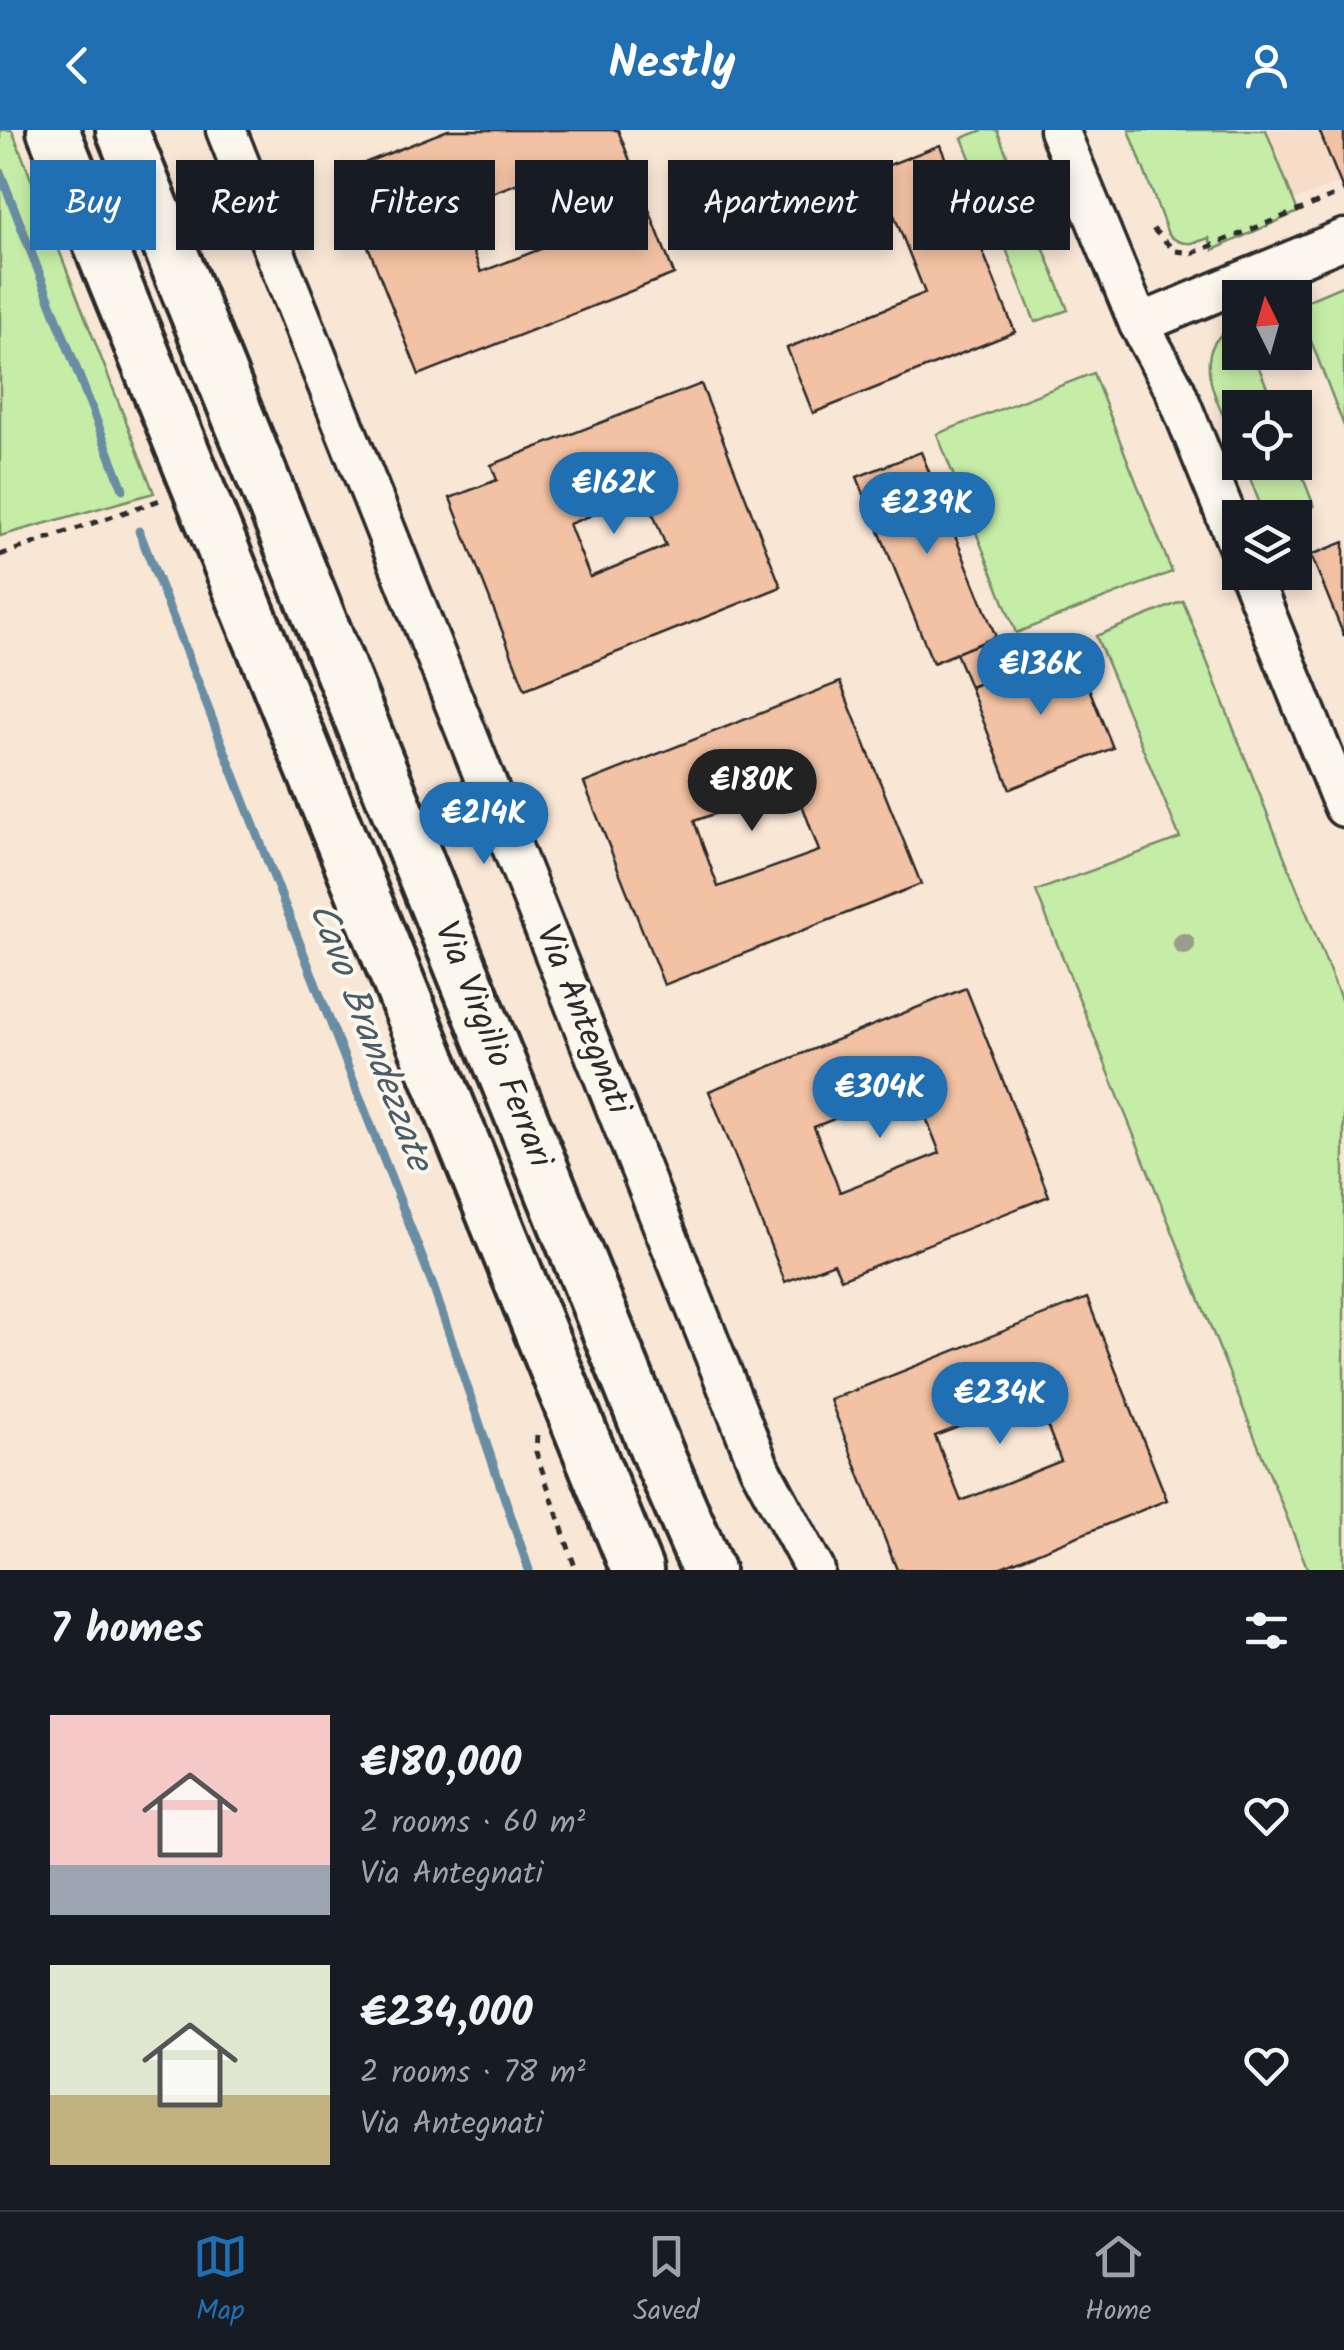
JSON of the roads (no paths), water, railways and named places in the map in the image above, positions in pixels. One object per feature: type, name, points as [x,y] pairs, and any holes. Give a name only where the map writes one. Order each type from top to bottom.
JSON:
[{"type":"main road","name":"Via Virgilio Ferrari","points":[[53,130],[637,1570]]},
{"type":"main road","name":"Via Virgilio Ferrari","points":[[122,130],[708,1570]]},
{"type":"street","name":"Via Antegnati","points":[[226,130],[760,1466],[815,1570]]},
{"type":"street","points":[[1059,130],[1139,324],[1175,390],[1222,506]]},
{"type":"street","points":[[1139,324],[1344,238]]},
{"type":"street","points":[[1256,590],[1344,807]]},
{"type":"waterway","name":"Cavo Brandezzate","points":[[0,172],[123,489]]},
{"type":"waterway","name":"Cavo Brandezzate","points":[[139,531],[432,1283],[529,1570]]}]
